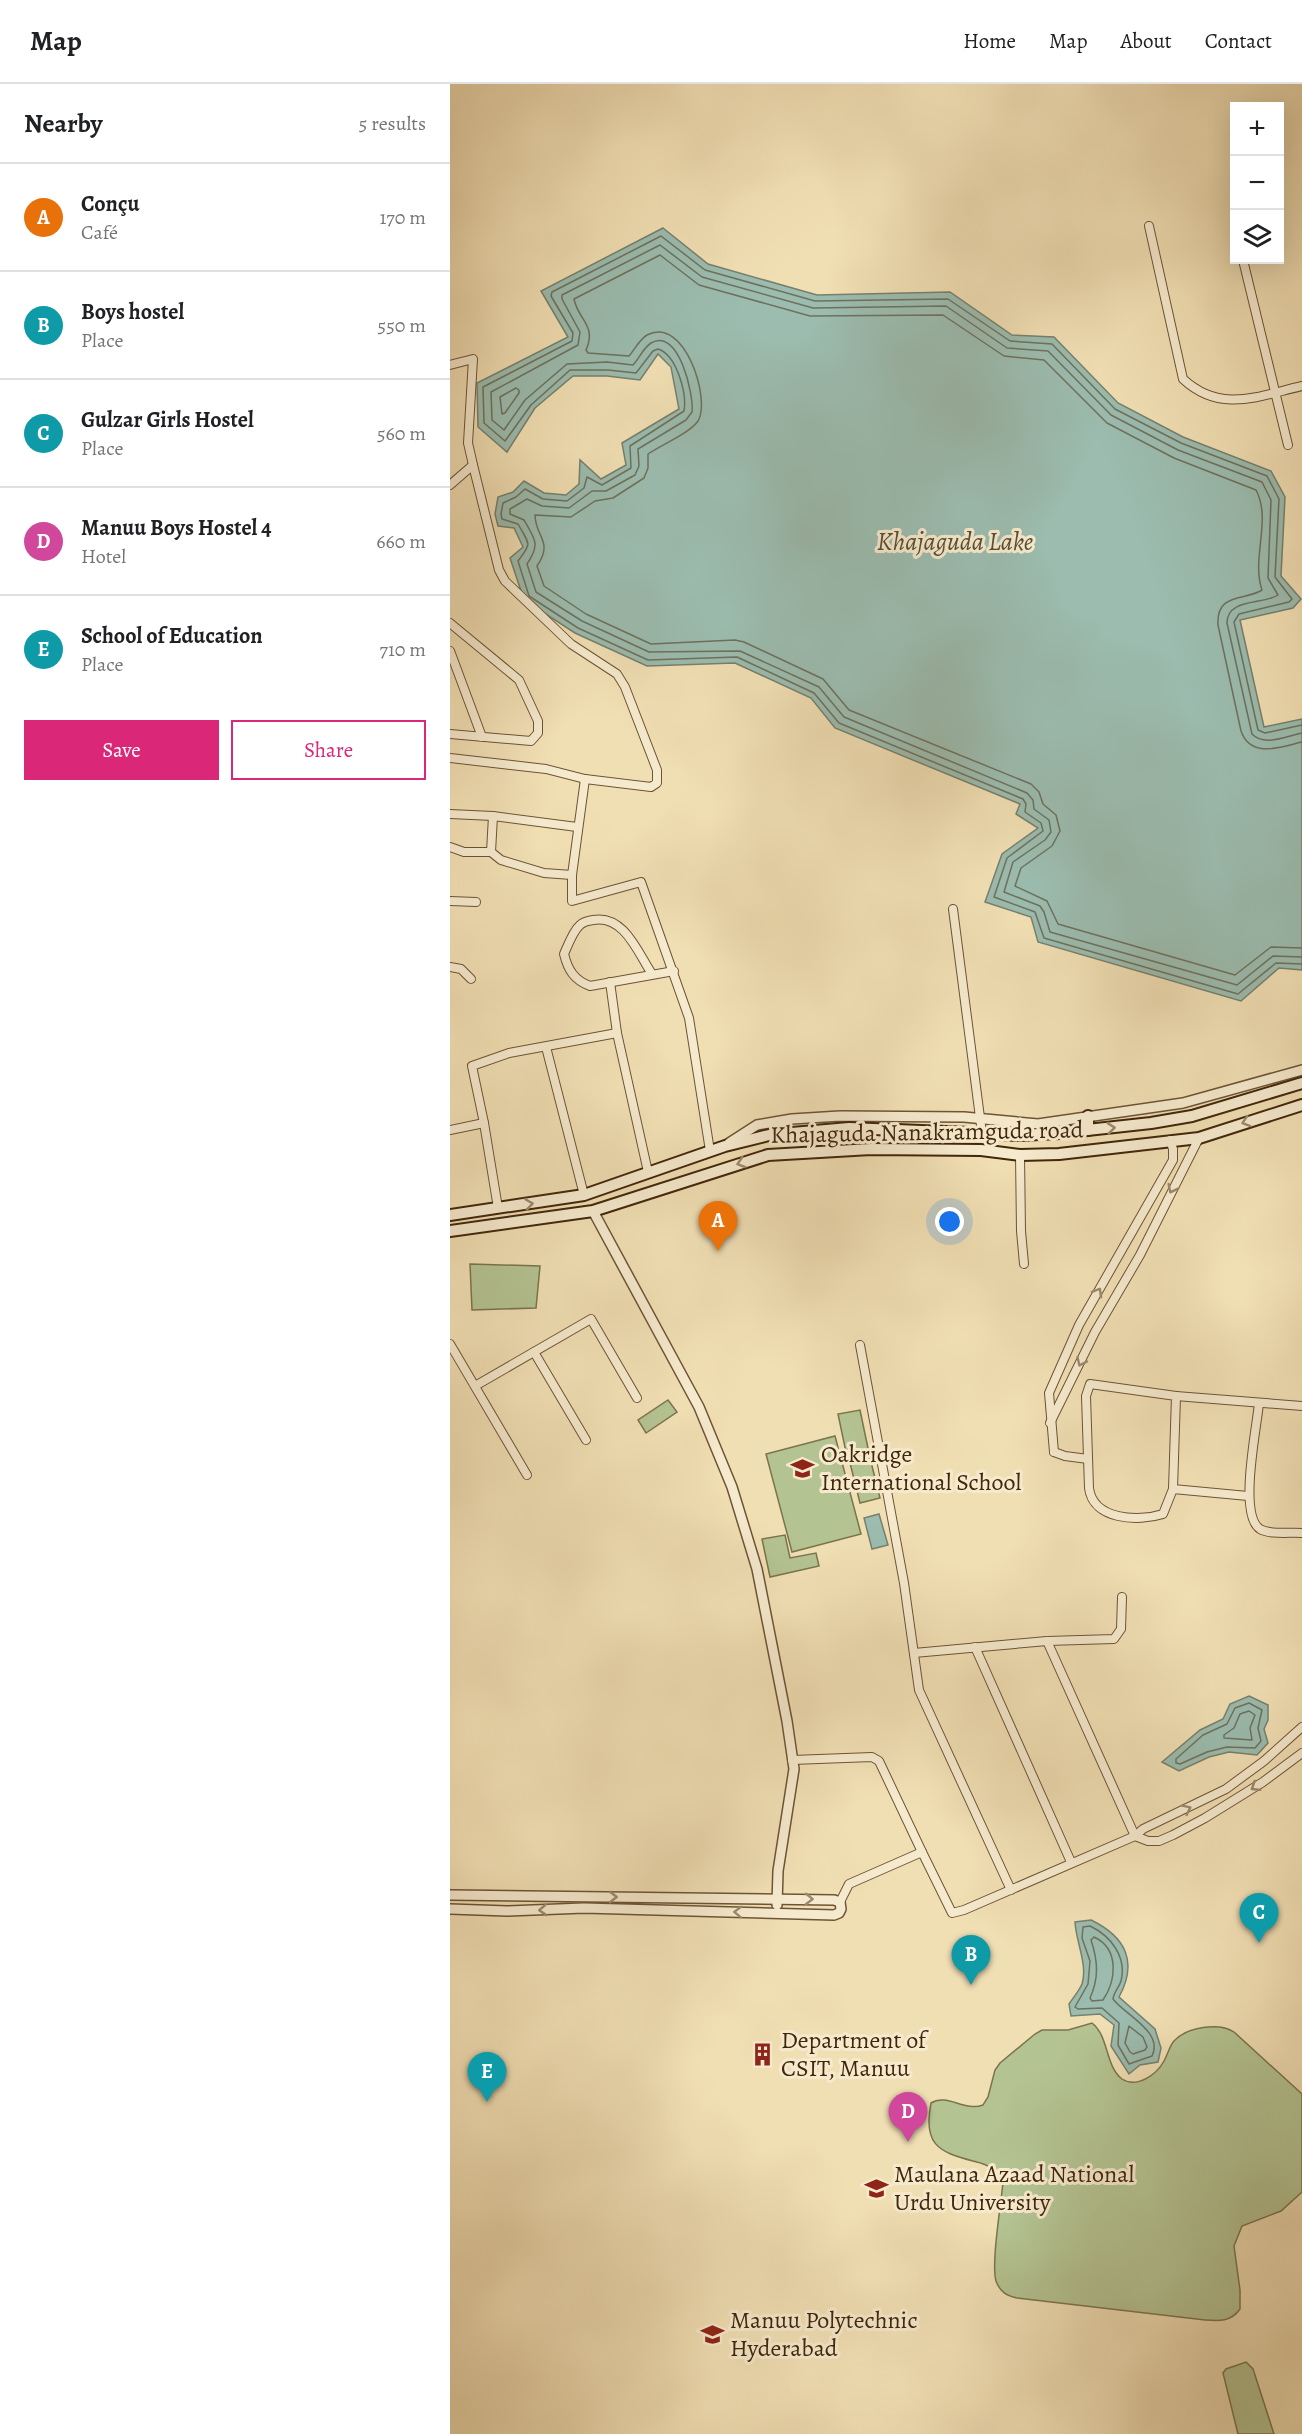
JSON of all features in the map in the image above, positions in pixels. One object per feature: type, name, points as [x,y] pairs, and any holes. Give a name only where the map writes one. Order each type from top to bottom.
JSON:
[{"type":"main road","name":"Khajaguda Nanakramguda road","points":[[450,1215],[584,1195],[724,1146],[769,1135],[849,1128],[1025,1135],[1088,1130],[1192,1116],[1302,1083]]},
{"type":"main road","name":"Khajaguda Nanakramguda road","points":[[450,1231],[593,1211],[768,1155],[871,1149],[949,1149],[1020,1155],[1059,1154],[1199,1137],[1302,1105]]},
{"type":"main road","points":[[1088,1116],[1088,1130]]},
{"type":"street","points":[[1149,226],[1183,379],[1196,391],[1216,399],[1238,401],[1302,386]]},
{"type":"street","points":[[1245,264],[1288,445]]},
{"type":"street","points":[[450,365],[473,359],[468,443],[499,570],[505,580],[571,644],[617,674],[625,687],[658,778],[657,783],[651,787],[585,779],[546,769],[450,758]]},
{"type":"street","points":[[450,485],[473,465]]},
{"type":"street","points":[[450,623],[519,680],[538,722],[538,733],[531,741],[450,734]]},
{"type":"street","points":[[450,651],[482,737]]},
{"type":"street","points":[[585,779],[577,827],[572,874],[572,901],[641,882],[682,993],[693,1038],[710,1151]]},
{"type":"street","points":[[450,814],[493,816],[577,827]]},
{"type":"street","points":[[491,852],[493,816]]},
{"type":"street","points":[[450,847],[464,852],[491,852],[501,860],[544,873],[572,874]]},
{"type":"street","points":[[450,902],[476,902]]},
{"type":"street","points":[[953,909],[981,1133]]},
{"type":"street","points":[[652,974],[630,936],[609,921],[599,919],[584,922],[578,926],[564,954],[567,965],[578,982],[590,986],[674,971]]},
{"type":"street","points":[[450,967],[461,969],[471,979]]},
{"type":"street","points":[[609,982],[617,1032],[648,1172]]},
{"type":"street","points":[[498,1208],[472,1066],[509,1053],[617,1032]]},
{"type":"street","points":[[546,1047],[584,1195]]},
{"type":"street","points":[[724,1146],[757,1125],[792,1119],[840,1116],[964,1117],[1027,1125],[1210,1098],[1302,1070]]},
{"type":"street","points":[[450,1130],[484,1123]]},
{"type":"street","points":[[1050,1424],[1095,1332],[1140,1255],[1199,1137]]},
{"type":"street","points":[[1088,1457],[1054,1452],[1049,1393],[1079,1325],[1173,1160],[1170,1140]]},
{"type":"street","points":[[1020,1155],[1021,1232],[1024,1264]]},
{"type":"street","points":[[593,1211],[699,1407],[732,1487],[757,1569],[794,1769],[778,1872],[776,1913]]},
{"type":"street","points":[[475,1386],[591,1319],[637,1398]]},
{"type":"street","points":[[450,1344],[527,1475]]},
{"type":"street","points":[[860,1345],[904,1583],[916,1678],[924,1702],[1011,1890]]},
{"type":"street","points":[[534,1352],[586,1440]]},
{"type":"street","points":[[1176,1396],[1173,1490],[1163,1514],[1148,1519],[1105,1512],[1092,1502],[1090,1496],[1086,1396],[1090,1384],[1176,1396],[1302,1406]]},
{"type":"street","points":[[1259,1403],[1248,1496],[1252,1518],[1260,1529],[1302,1533]]},
{"type":"street","points":[[1173,1490],[1248,1496]]},
{"type":"street","points":[[914,1653],[1047,1641],[1114,1639],[1121,1629],[1122,1597]]},
{"type":"street","points":[[1047,1641],[1136,1836],[1148,1841],[1159,1841],[1173,1835],[1263,1782],[1302,1753]]},
{"type":"street","points":[[975,1647],[1071,1862]]},
{"type":"street","points":[[792,1760],[872,1757],[879,1761],[952,1912],[964,1910],[1071,1862],[1136,1836],[1143,1829],[1226,1789],[1264,1761],[1302,1727]]},
{"type":"street","points":[[450,1909],[507,1911],[584,1908],[838,1913],[841,1909],[840,1902],[849,1884],[922,1852]]},
{"type":"street","points":[[450,1895],[777,1899],[840,1902]]},
{"type":"green space","points":[[470,1264],[540,1266],[536,1308],[472,1310]]},
{"type":"green space","points":[[668,1400],[677,1412],[646,1433],[638,1420]]},
{"type":"green space","points":[[860,1410],[869,1453],[847,1457],[838,1414]]},
{"type":"green space","points":[[835,1436],[861,1534],[792,1552],[766,1454]]},
{"type":"green space","points":[[870,1458],[880,1498],[860,1503],[850,1463]]},
{"type":"green space","points":[[785,1535],[790,1558],[816,1553],[819,1566],[770,1577],[762,1539]]},
{"type":"green space","points":[[1092,2023],[1101,2035],[1113,2067],[1122,2079],[1128,2082],[1146,2079],[1157,2071],[1172,2043],[1180,2036],[1195,2029],[1220,2027],[1234,2032],[1302,2094],[1302,2192],[1281,2211],[1242,2226],[1234,2246],[1240,2290],[1240,2309],[1229,2318],[1205,2320],[1017,2298],[1004,2293],[996,2281],[995,2261],[1003,2182],[990,2167],[950,2154],[936,2144],[929,2128],[931,2103],[943,2100],[976,2107],[983,2105],[988,2097],[995,2070],[1000,2063],[1035,2034],[1042,2030],[1068,2030]]},
{"type":"green space","points":[[1246,2362],[1253,2369],[1274,2434],[1238,2434],[1223,2373],[1226,2369]]},
{"type":"water","name":"Khajaguda Lake","points":[[663,228],[708,264],[817,295],[950,292],[1012,335],[1054,337],[1118,403],[1183,437],[1271,471],[1285,497],[1281,576],[1301,599],[1293,608],[1240,620],[1264,727],[1302,719],[1302,970],[1279,968],[1241,1001],[1038,942],[1031,917],[985,902],[1002,854],[1038,828],[1016,814],[1020,804],[835,728],[811,698],[735,663],[647,666],[575,633],[524,600],[510,558],[523,547],[514,528],[498,526],[495,514],[498,497],[513,492],[524,481],[544,493],[566,495],[579,484],[580,460],[601,479],[626,465],[622,443],[679,409],[671,367],[658,354],[640,380],[607,376],[573,376],[535,408],[507,452],[478,427],[477,383],[568,337],[541,291]]},
{"type":"water","points":[[879,1514],[888,1545],[872,1549],[864,1518]]},
{"type":"water","points":[[1249,1696],[1268,1705],[1268,1720],[1264,1729],[1268,1743],[1257,1755],[1229,1752],[1209,1757],[1179,1771],[1162,1762],[1200,1730],[1223,1719],[1230,1704]]},
{"type":"water","points":[[1091,1920],[1113,1934],[1125,1952],[1128,1973],[1119,1997],[1155,2029],[1161,2048],[1158,2062],[1140,2065],[1129,2074],[1111,2046],[1114,2025],[1100,2014],[1071,2016],[1069,2004],[1081,1987],[1084,1969],[1075,1922]]},
{"type":"place","name":"Conçu","points":[[718,1251]]},
{"type":"place","name":"Oakridge International School","points":[[803,1468]]},
{"type":"place","name":"Gulzar Girls Hostel","points":[[1259,1943]]},
{"type":"place","name":"Boys hostel","points":[[971,1985]]},
{"type":"place","name":"Department of CSIT, Manuu","points":[[763,2054]]},
{"type":"place","name":"School of Education","points":[[487,2102]]},
{"type":"place","name":"Manuu Boys Hostel 4","points":[[908,2142]]},
{"type":"place","name":"Maulana Azaad National Urdu University","points":[[876,2188]]},
{"type":"place","name":"Manuu Polytechnic Hyderabad","points":[[712,2334]]}]
